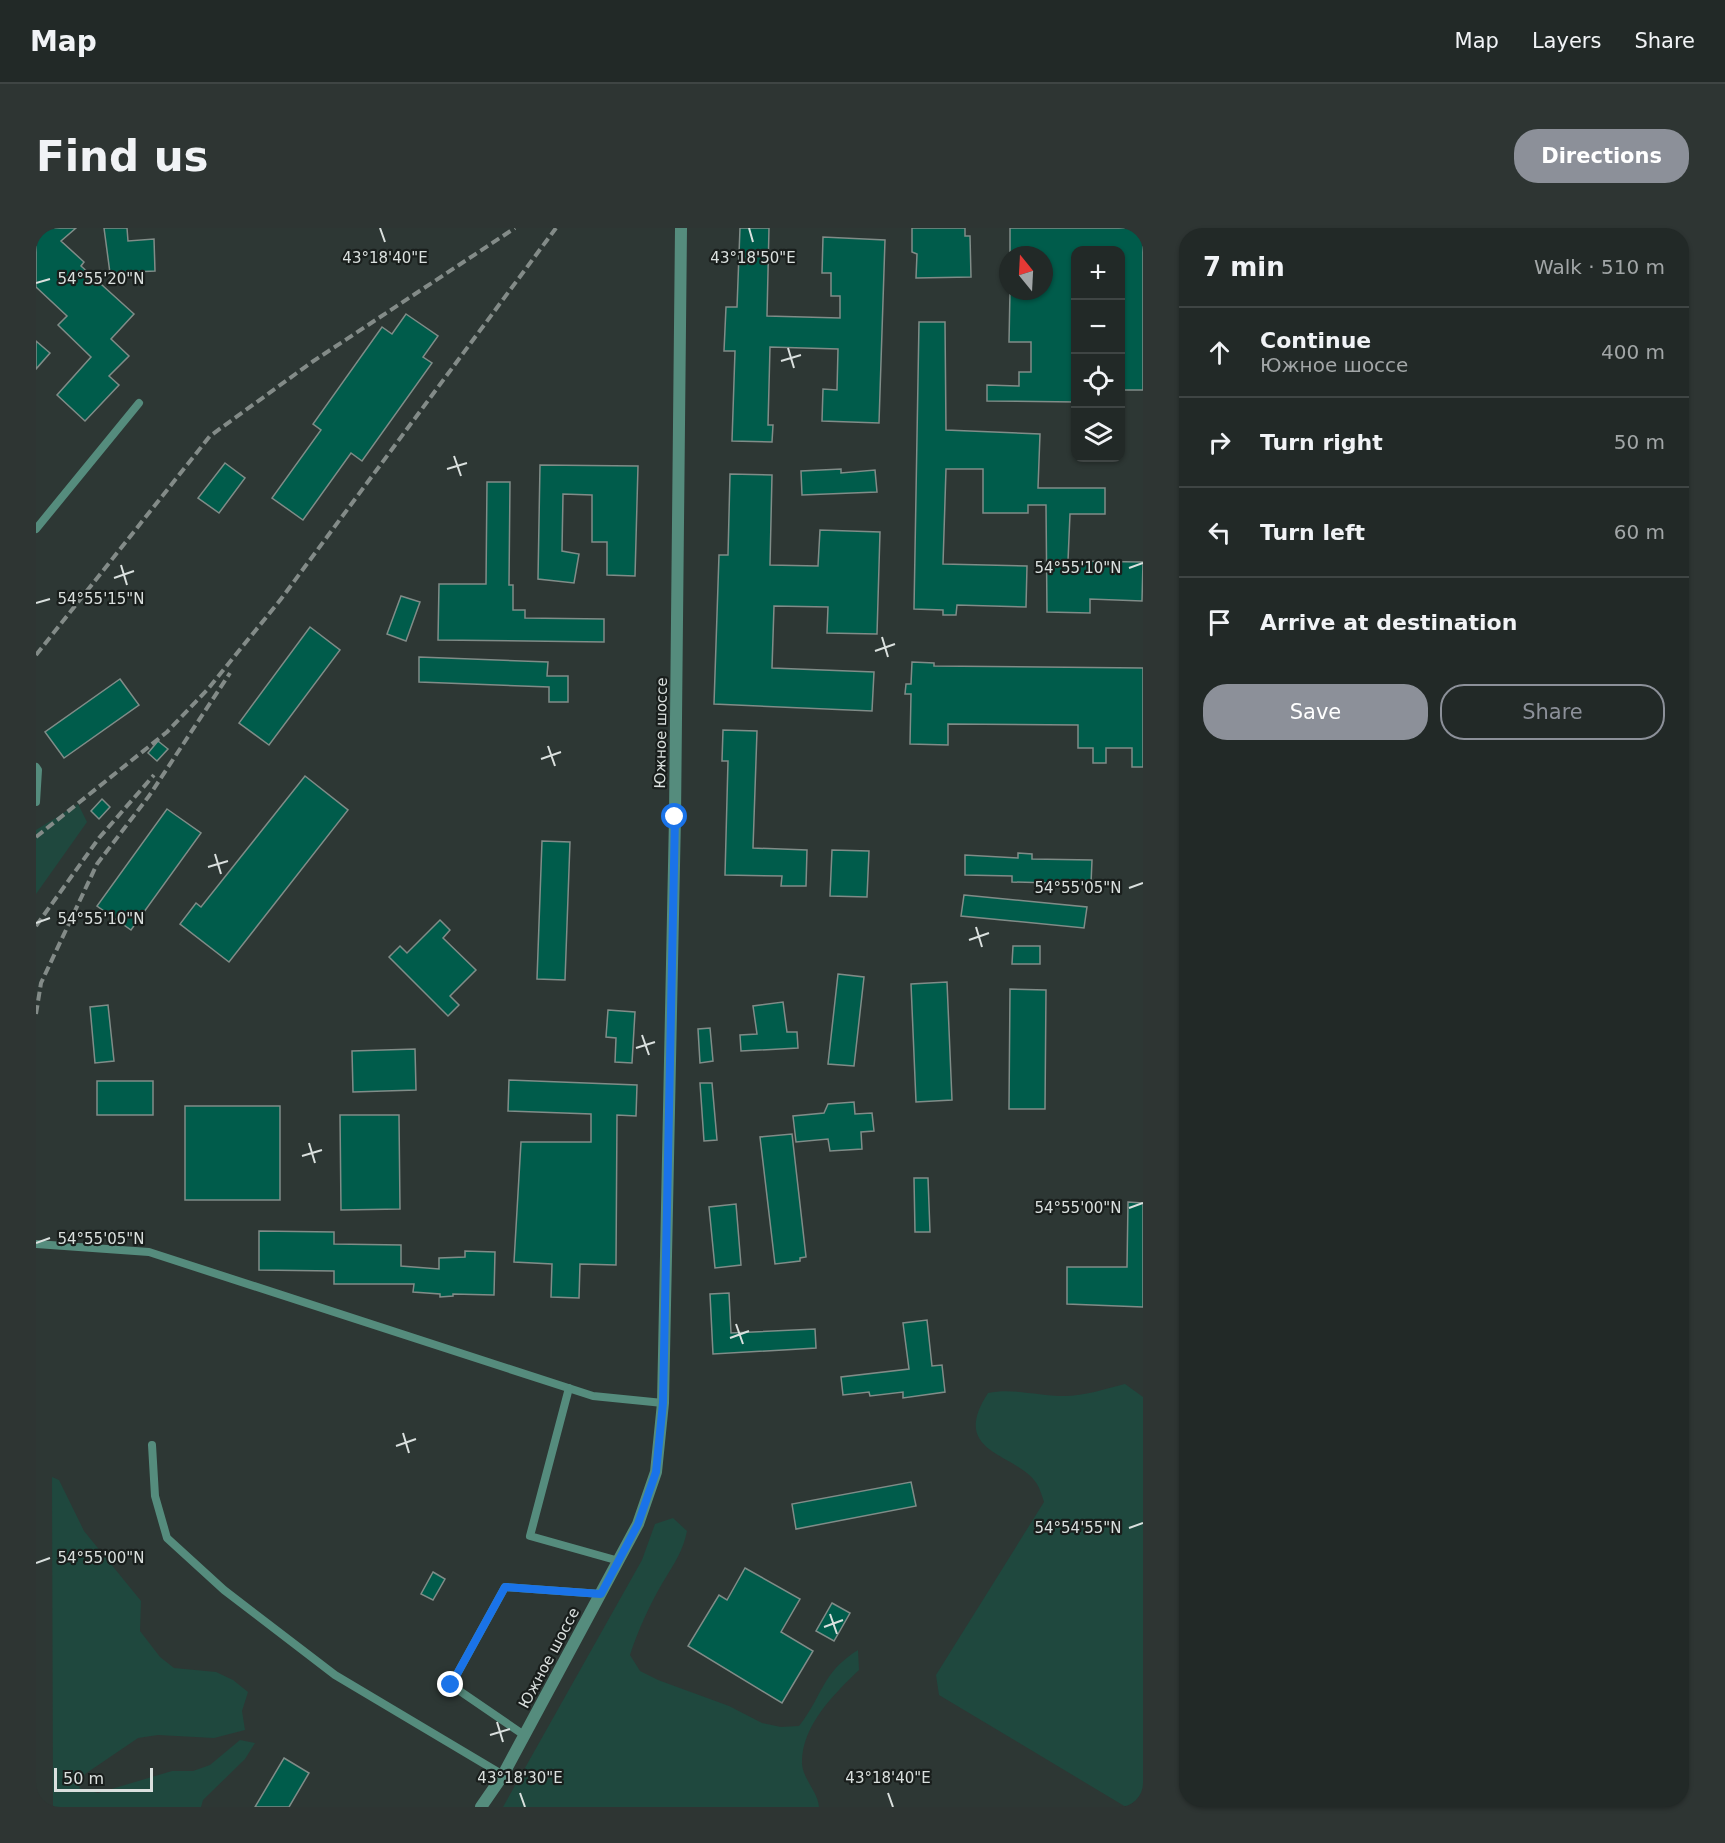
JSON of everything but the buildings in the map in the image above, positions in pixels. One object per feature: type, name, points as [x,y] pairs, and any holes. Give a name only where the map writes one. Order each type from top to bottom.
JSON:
[{"type":"street","name":"Южное шоссе","points":[[481,1807],[502,1775],[619,1561],[638,1524],[656,1472],[663,1403],[675,817],[681,228]]},
{"type":"lane","points":[[36,529],[139,403]]},
{"type":"lane","points":[[36,767],[38,770],[36,802]]},
{"type":"lane","points":[[36,1244],[149,1252],[594,1396],[663,1403]]},
{"type":"lane","points":[[569,1388],[530,1536],[619,1561]]},
{"type":"lane","points":[[152,1445],[155,1496],[167,1538],[224,1590],[335,1675],[502,1775]]},
{"type":"lane","points":[[524,1735],[451,1685],[505,1587],[601,1594]]},
{"type":"green space","points":[[78,804],[87,822],[36,894],[36,830]]},
{"type":"green space","points":[[1125,1384],[1143,1397],[1143,1807],[1126,1807],[939,1695],[936,1675],[1044,1502],[1037,1484],[1028,1473],[990,1450],[981,1441],[976,1429],[978,1413],[988,1393],[1007,1391],[1072,1396]]},
{"type":"green space","points":[[52,1477],[59,1480],[84,1531],[141,1601],[140,1631],[160,1657],[174,1668],[216,1672],[233,1680],[248,1692],[242,1711],[245,1730],[214,1738],[158,1735],[138,1738],[85,1774],[79,1788],[98,1793],[172,1771],[193,1771],[210,1765],[240,1740],[255,1743],[245,1759],[203,1800],[201,1807],[53,1807]]},
{"type":"green space","points":[[673,1518],[687,1531],[681,1551],[649,1608],[630,1655],[640,1671],[729,1706],[762,1723],[781,1727],[799,1726],[829,1676],[858,1650],[859,1670],[839,1689],[821,1712],[813,1724],[803,1750],[803,1770],[819,1807],[503,1807],[642,1560],[655,1524]]},
{"type":"railway","points":[[36,655],[210,436],[312,362],[515,228]]},
{"type":"railway","points":[[36,837],[167,732],[208,689],[281,599],[556,228]]},
{"type":"railway","points":[[36,1014],[41,983],[97,864],[149,796],[230,673]]},
{"type":"railway","points":[[36,926],[99,838],[154,775]]},
{"type":"route","points":[[451,1685],[505,1587],[601,1594],[638,1524],[656,1472],[663,1403],[675,817]]}]
